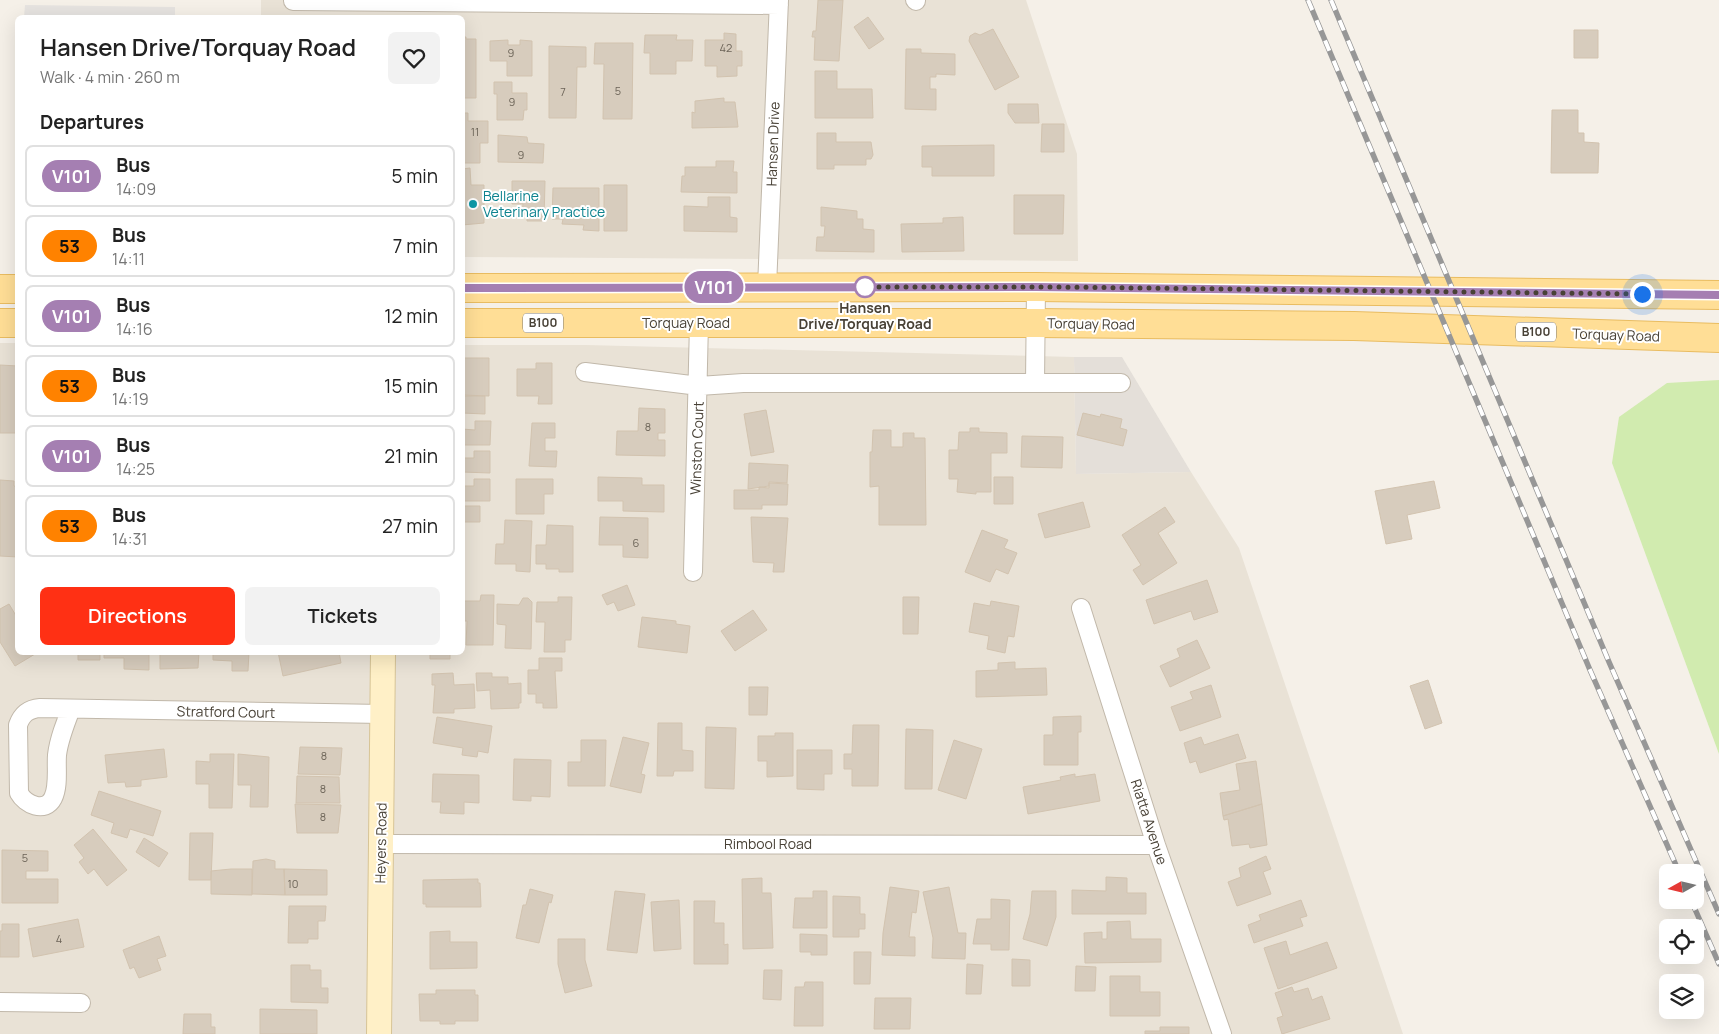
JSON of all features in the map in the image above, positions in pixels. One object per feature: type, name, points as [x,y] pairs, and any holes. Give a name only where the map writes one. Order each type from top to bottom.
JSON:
[{"type":"main road","points":[[465,288],[1036,287],[1719,295]]},
{"type":"main road","points":[[0,289],[15,289]]},
{"type":"main road","points":[[0,323],[15,323]]},
{"type":"main road","name":"Torquay Road","points":[[465,323],[1037,323],[1354,326],[1719,338]]},
{"type":"street","points":[[293,0],[779,2]]},
{"type":"street","name":"Hansen Drive","points":[[767,287],[779,2]]},
{"type":"street","points":[[1035,383],[1036,287]]},
{"type":"street","name":"Winston Court","points":[[692,572],[699,386],[699,323]]},
{"type":"street","points":[[585,372],[699,386],[742,383],[1120,382]]},
{"type":"street","name":"Riatta Avenue","points":[[1081,608],[1156,845],[1222,1034]]},
{"type":"street","name":"Heyers Road","points":[[379,1034],[383,655]]},
{"type":"street","name":"Stratford Court","points":[[71,710],[61,734],[57,753],[56,788],[53,800],[45,805],[30,804],[23,801],[19,792],[18,725],[22,716],[30,709],[382,714]]},
{"type":"street","name":"Rimbool Road","points":[[381,844],[1156,845]]},
{"type":"street","points":[[0,1002],[81,1003]]},
{"type":"shaded area","points":[[261,0],[1026,0],[1077,154],[1078,261],[465,257],[465,15],[261,15]]},
{"type":"shaded area","points":[[25,5],[175,7],[175,15],[24,15]]},
{"type":"shaded area","points":[[0,343],[15,343],[15,655],[465,655],[465,345],[586,345],[1074,357],[1076,474],[1191,472],[1239,548],[1403,1034],[0,1034]]},
{"type":"shaded area","points":[[1074,357],[1122,357],[1191,472],[1076,474]]},
{"type":"green space","points":[[1719,380],[1719,754],[1612,463],[1619,417],[1667,383]]},
{"type":"building","points":[[818,0],[843,0],[839,61],[814,60],[815,37],[812,37],[813,31],[816,31]]},
{"type":"building","points":[[868,17],[884,39],[869,49],[854,27]]},
{"type":"building","points":[[993,29],[1019,77],[995,90],[969,41],[970,36],[975,33],[980,35]]},
{"type":"building","points":[[1574,30],[1598,30],[1598,58],[1574,58]]},
{"type":"building","points":[[724,33],[736,34],[736,51],[742,51],[742,66],[737,66],[737,76],[717,77],[717,66],[705,66],[705,40],[724,40]]},
{"type":"building","points":[[645,35],[677,35],[676,40],[693,40],[692,61],[676,61],[676,74],[650,74],[650,53],[644,53]]},
{"type":"building","points":[[465,37],[466,39],[476,39],[476,98],[465,98]]},
{"type":"building","points":[[508,40],[508,45],[520,45],[520,40],[532,41],[532,76],[507,76],[507,61],[490,61],[490,41]]},
{"type":"building","points":[[595,43],[633,43],[632,119],[603,119],[604,64],[594,64]]},
{"type":"building","points":[[549,46],[586,47],[586,67],[577,67],[576,118],[549,118]]},
{"type":"building","points":[[906,49],[921,49],[921,53],[955,54],[955,75],[936,74],[936,77],[930,77],[930,89],[936,89],[936,110],[905,109]]},
{"type":"building","points":[[815,71],[837,71],[837,89],[872,89],[873,118],[815,118]]},
{"type":"building","points":[[494,82],[512,82],[512,93],[527,93],[527,110],[524,110],[523,120],[497,120],[497,94],[494,94]]},
{"type":"building","points":[[724,98],[724,102],[735,102],[738,127],[692,128],[692,112],[695,113],[695,101]]},
{"type":"building","points":[[1008,104],[1038,104],[1039,123],[1015,123],[1008,113]]},
{"type":"building","points":[[1552,110],[1578,110],[1578,133],[1584,133],[1584,142],[1599,143],[1598,173],[1551,173]]},
{"type":"building","points":[[465,113],[468,113],[468,121],[488,121],[488,143],[480,143],[480,163],[465,163]]},
{"type":"building","points":[[1042,124],[1064,124],[1064,152],[1041,152]]},
{"type":"building","points":[[817,133],[836,133],[836,142],[871,142],[873,155],[871,159],[866,159],[866,165],[834,165],[834,169],[817,169]]},
{"type":"building","points":[[498,135],[527,137],[528,143],[544,144],[543,163],[498,162]]},
{"type":"building","points":[[994,145],[994,176],[932,176],[932,167],[922,167],[922,146]]},
{"type":"building","points":[[716,161],[734,161],[733,172],[737,172],[737,193],[681,192],[682,176],[685,176],[685,167],[716,167]]},
{"type":"building","name":"Bellarine Veterinary Practice","points":[[470,168],[471,185],[484,185],[484,223],[465,225],[465,169]]},
{"type":"building","points":[[512,181],[545,181],[544,221],[527,221],[527,214],[522,214],[523,204],[512,204]]},
{"type":"building","points":[[604,185],[627,185],[627,231],[604,231]]},
{"type":"building","points":[[553,188],[599,188],[599,231],[583,230],[584,225],[562,224],[563,219],[552,219]]},
{"type":"building","points":[[1014,195],[1064,195],[1063,234],[1014,234]]},
{"type":"building","points":[[708,197],[730,197],[730,217],[737,218],[737,232],[684,231],[684,206],[708,207]]},
{"type":"building","points":[[821,207],[857,211],[857,219],[863,219],[863,229],[874,230],[874,252],[816,251],[817,237],[824,237],[825,226],[821,226]]},
{"type":"building","points":[[963,217],[964,251],[902,252],[901,224],[943,223],[943,218]]},
{"type":"building","points":[[465,358],[489,358],[489,396],[465,395]]},
{"type":"building","points":[[536,363],[552,363],[552,404],[538,404],[539,396],[517,396],[517,369],[536,369]]},
{"type":"building","points":[[0,365],[15,366],[15,433],[0,433]]},
{"type":"building","points":[[465,396],[485,396],[485,414],[465,413]]},
{"type":"building","points":[[639,408],[665,409],[665,433],[658,433],[658,440],[665,440],[665,456],[616,455],[617,431],[638,431]]},
{"type":"building","points":[[766,410],[774,452],[751,456],[744,414]]},
{"type":"building","points":[[1083,413],[1100,417],[1101,414],[1122,419],[1120,428],[1127,430],[1123,446],[1077,435]]},
{"type":"building","points":[[475,421],[491,421],[490,445],[465,445],[465,429],[475,430]]},
{"type":"building","points":[[532,423],[555,423],[555,438],[545,438],[545,451],[557,451],[556,467],[529,466]]},
{"type":"building","points":[[970,428],[979,428],[979,432],[1007,433],[1007,453],[991,453],[991,492],[976,492],[976,494],[957,492],[958,479],[949,479],[949,450],[958,450],[959,432],[970,432]]},
{"type":"building","points":[[873,430],[891,430],[891,447],[903,447],[903,433],[914,433],[914,438],[925,438],[926,525],[879,525],[879,486],[870,487],[870,452],[872,452]]},
{"type":"building","points":[[1022,436],[1063,437],[1062,468],[1021,467]]},
{"type":"building","points":[[474,451],[490,451],[490,473],[465,472],[465,458],[474,458]]},
{"type":"building","points":[[749,463],[788,465],[787,483],[769,482],[769,486],[748,489]]},
{"type":"building","points":[[598,477],[642,478],[642,485],[664,485],[664,512],[623,511],[623,501],[598,501]]},
{"type":"building","points":[[994,477],[1013,477],[1013,504],[994,504]]},
{"type":"building","points":[[474,479],[490,479],[490,501],[465,501],[465,486],[474,486]]},
{"type":"building","points":[[516,479],[553,479],[553,494],[544,494],[544,514],[516,514]]},
{"type":"building","points":[[0,480],[14,481],[15,557],[0,556]]},
{"type":"building","points":[[1434,481],[1440,508],[1407,515],[1412,539],[1386,544],[1375,491]]},
{"type":"building","points":[[769,483],[788,484],[787,505],[762,505],[762,509],[734,509],[734,490],[759,490],[759,487],[769,488]]},
{"type":"building","points":[[1083,502],[1090,527],[1045,538],[1038,514]]},
{"type":"building","points":[[465,506],[480,506],[480,522],[465,522]]},
{"type":"building","points":[[1165,507],[1175,522],[1158,533],[1177,563],[1143,585],[1133,570],[1141,565],[1122,535]]},
{"type":"building","points":[[600,517],[648,518],[648,558],[623,557],[623,545],[599,545]]},
{"type":"building","points":[[751,517],[788,518],[784,572],[773,572],[774,563],[753,562]]},
{"type":"building","points":[[505,520],[532,521],[530,572],[516,571],[516,564],[495,564],[496,544],[504,544]]},
{"type":"building","points":[[547,525],[573,526],[573,572],[559,572],[559,569],[546,569],[546,564],[536,564],[536,545],[546,545]]},
{"type":"building","points":[[982,530],[1008,540],[1004,548],[1017,553],[1008,574],[996,569],[990,582],[965,572]]},
{"type":"building","points":[[1207,580],[1218,612],[1194,620],[1191,611],[1154,624],[1146,600]]},
{"type":"building","points":[[627,585],[635,605],[618,611],[614,602],[607,605],[602,595]]},
{"type":"building","points":[[481,595],[494,595],[493,645],[466,645],[467,621],[465,621],[465,601],[480,601]]},
{"type":"building","points":[[558,597],[572,597],[571,640],[565,640],[565,652],[544,652],[545,622],[536,622],[537,602],[558,602]]},
{"type":"building","points":[[903,597],[919,597],[918,634],[903,634]]},
{"type":"building","points":[[523,598],[528,598],[532,602],[531,649],[505,648],[506,625],[497,624],[497,604],[519,605]]},
{"type":"building","points":[[991,601],[1019,606],[1014,637],[1008,636],[1005,653],[987,649],[989,636],[969,632],[974,603],[990,606]]},
{"type":"building","points":[[9,604],[15,614],[15,655],[33,655],[15,666],[0,642],[0,609]]},
{"type":"building","points":[[753,610],[767,630],[735,651],[721,631]]},
{"type":"building","points":[[642,617],[676,621],[676,624],[690,626],[687,653],[638,647]]},
{"type":"building","points":[[1197,640],[1210,668],[1170,687],[1160,666],[1180,657],[1177,649]]},
{"type":"building","points":[[78,655],[100,655],[100,660],[78,660]]},
{"type":"building","points":[[104,655],[149,655],[149,670],[124,669],[124,658],[104,658]]},
{"type":"building","points":[[160,655],[199,655],[198,668],[160,669]]},
{"type":"building","points":[[213,655],[249,655],[248,671],[232,671],[232,661],[213,660]]},
{"type":"building","points":[[279,655],[340,655],[341,663],[283,676]]},
{"type":"building","points":[[430,655],[450,655],[450,659],[430,659]]},
{"type":"building","points":[[539,658],[562,658],[562,671],[555,671],[557,708],[543,708],[543,703],[536,703],[536,694],[528,694],[528,670],[539,670]]},
{"type":"building","points":[[1015,662],[1015,669],[1046,668],[1047,695],[976,697],[976,671],[998,670],[998,663]]},
{"type":"building","points":[[453,673],[454,685],[474,684],[475,708],[454,709],[454,713],[433,713],[435,685],[432,685],[432,674]]},
{"type":"building","points":[[476,673],[492,673],[492,677],[508,677],[508,684],[521,683],[521,703],[519,703],[519,708],[491,709],[490,690],[477,691]]},
{"type":"building","points":[[1428,680],[1442,723],[1425,729],[1410,686]]},
{"type":"building","points":[[1211,685],[1221,717],[1180,731],[1171,707],[1193,699],[1190,692]]},
{"type":"building","points":[[749,687],[768,687],[767,715],[749,715]]},
{"type":"building","points":[[1081,716],[1081,732],[1078,732],[1078,765],[1044,765],[1044,735],[1053,735],[1053,717]]},
{"type":"building","points":[[437,717],[492,726],[488,753],[478,751],[477,757],[462,755],[463,748],[433,743]]},
{"type":"building","points":[[658,723],[682,723],[682,750],[693,751],[693,771],[674,771],[673,776],[657,776]]},
{"type":"building","points":[[853,725],[879,725],[878,786],[852,786],[852,769],[844,769],[844,754],[852,754]]},
{"type":"building","points":[[706,727],[736,728],[734,789],[705,788]]},
{"type":"building","points":[[906,729],[933,730],[932,789],[905,789]]},
{"type":"building","points":[[775,733],[793,733],[793,776],[767,777],[767,761],[758,761],[758,736],[775,736]]},
{"type":"building","points":[[1238,734],[1246,758],[1200,773],[1196,761],[1190,763],[1184,743],[1201,737],[1204,745]]},
{"type":"building","points":[[623,737],[649,743],[641,774],[645,775],[641,793],[610,786]]},
{"type":"building","points":[[581,740],[606,740],[605,786],[568,786],[568,762],[581,762]]},
{"type":"building","points":[[954,740],[982,749],[966,799],[938,790]]},
{"type":"building","points":[[300,747],[342,748],[340,775],[298,774]]},
{"type":"building","points":[[164,749],[167,777],[141,780],[141,786],[126,787],[125,782],[108,783],[105,755]]},
{"type":"building","points":[[797,750],[832,750],[832,774],[824,774],[824,790],[797,789]]},
{"type":"building","points":[[210,754],[234,754],[232,808],[209,808],[209,784],[196,784],[196,761],[210,762]]},
{"type":"building","points":[[238,754],[269,757],[268,807],[250,807],[251,785],[238,785]]},
{"type":"building","points":[[514,759],[551,760],[550,797],[531,796],[531,801],[513,800]]},
{"type":"building","points":[[1256,761],[1262,804],[1223,816],[1220,793],[1240,790],[1236,764]]},
{"type":"building","points":[[433,774],[479,775],[479,803],[464,802],[464,814],[440,813],[441,802],[432,802]]},
{"type":"building","points":[[1075,774],[1075,777],[1095,774],[1100,801],[1028,814],[1023,787],[1061,780],[1060,777]]},
{"type":"building","points":[[297,776],[339,777],[340,803],[296,803]]},
{"type":"building","points":[[99,791],[161,811],[153,836],[130,829],[127,838],[111,833],[114,823],[91,815]]},
{"type":"building","points":[[295,804],[341,805],[338,833],[297,833]]},
{"type":"building","points":[[1262,804],[1267,845],[1250,848],[1249,844],[1232,846],[1228,819],[1224,820],[1223,816]]},
{"type":"building","points":[[93,829],[127,870],[107,886],[94,869],[88,874],[79,862],[84,858],[74,845]]},
{"type":"building","points":[[190,833],[213,833],[211,880],[189,880]]},
{"type":"building","points":[[144,838],[168,853],[159,867],[136,852]]},
{"type":"building","points":[[2,850],[48,851],[48,871],[26,871],[26,879],[58,879],[58,903],[2,903]]},
{"type":"building","points":[[1266,856],[1271,869],[1263,872],[1271,894],[1237,906],[1228,882],[1241,877],[1239,868]]},
{"type":"building","points":[[266,859],[275,861],[275,869],[284,869],[285,895],[252,894],[253,861]]},
{"type":"building","points":[[252,869],[252,895],[211,894],[211,871]]},
{"type":"building","points":[[284,869],[327,870],[327,895],[285,895]]},
{"type":"building","points":[[1106,877],[1127,878],[1127,893],[1146,893],[1146,914],[1072,914],[1072,890],[1106,891]]},
{"type":"building","points":[[762,878],[762,893],[771,893],[773,948],[743,949],[742,879]]},
{"type":"building","points":[[478,879],[478,883],[480,883],[481,907],[426,907],[426,904],[423,904],[423,880]]},
{"type":"building","points":[[890,887],[919,891],[916,913],[912,912],[909,937],[915,937],[915,956],[882,955],[883,933]]},
{"type":"building","points":[[949,887],[958,933],[966,933],[965,959],[932,958],[933,938],[923,892]]},
{"type":"building","points":[[530,889],[553,895],[551,903],[549,902],[539,943],[516,938],[523,905],[526,905]]},
{"type":"building","points":[[615,891],[645,894],[637,953],[607,950]]},
{"type":"building","points":[[813,891],[827,891],[827,928],[793,928],[795,898],[813,898]]},
{"type":"building","points":[[1032,891],[1056,891],[1056,917],[1047,946],[1023,939],[1030,914]]},
{"type":"building","points":[[833,896],[860,897],[860,914],[865,914],[865,929],[859,929],[859,937],[833,937]]},
{"type":"building","points":[[991,899],[1010,900],[1009,950],[991,950],[991,944],[973,944],[977,919],[991,919]]},
{"type":"building","points":[[679,900],[681,949],[654,951],[651,902]]},
{"type":"building","points":[[1301,900],[1307,916],[1300,918],[1303,926],[1254,943],[1248,925],[1261,920],[1259,915]]},
{"type":"building","points":[[694,901],[715,901],[714,923],[724,923],[724,945],[728,944],[728,964],[694,964]]},
{"type":"building","points":[[289,906],[326,906],[325,921],[318,921],[318,939],[308,939],[308,943],[288,943]]},
{"type":"building","points":[[78,919],[84,947],[33,957],[28,929]]},
{"type":"building","points":[[1130,921],[1131,939],[1161,939],[1161,962],[1085,963],[1084,933],[1102,932],[1102,939],[1107,939],[1107,922]]},
{"type":"building","points":[[2,924],[19,924],[19,957],[0,957],[0,931],[2,931]]},
{"type":"building","points":[[450,931],[450,942],[477,942],[477,968],[430,969],[430,932]]},
{"type":"building","points":[[800,934],[827,935],[827,955],[811,955],[811,952],[800,952]]},
{"type":"building","points":[[159,936],[166,956],[157,959],[161,970],[139,978],[134,967],[130,969],[123,950]]},
{"type":"building","points":[[558,939],[585,939],[585,960],[592,986],[565,993],[558,964]]},
{"type":"building","points":[[1286,941],[1290,955],[1327,942],[1337,968],[1278,989],[1264,948]]},
{"type":"building","points":[[854,952],[871,952],[870,984],[854,984]]},
{"type":"building","points":[[1012,959],[1030,960],[1030,986],[1012,986]]},
{"type":"building","points":[[967,964],[983,965],[981,994],[966,994]]},
{"type":"building","points":[[291,965],[310,965],[310,970],[321,970],[321,988],[328,988],[328,1003],[291,1002]]},
{"type":"building","points":[[1076,966],[1096,967],[1095,991],[1075,991]]},
{"type":"building","points":[[764,970],[782,970],[781,1000],[763,999]]},
{"type":"building","points":[[1110,976],[1140,976],[1140,992],[1160,992],[1160,1016],[1110,1016]]},
{"type":"building","points":[[805,982],[823,982],[823,1026],[794,1026],[795,987],[804,987]]},
{"type":"building","points":[[1292,987],[1294,992],[1308,988],[1312,1000],[1322,996],[1330,1019],[1282,1034],[1277,1018],[1283,1016],[1275,993]]},
{"type":"building","points":[[436,990],[475,990],[475,995],[478,995],[478,1021],[455,1021],[455,1024],[440,1024],[440,1021],[420,1021],[419,994],[436,994]]},
{"type":"building","points":[[875,998],[911,998],[910,1029],[874,1029]]},
{"type":"building","points":[[260,1009],[317,1010],[317,1034],[260,1034]]},
{"type":"building","points":[[184,1014],[211,1014],[211,1027],[215,1027],[215,1034],[183,1034]]},
{"type":"building","points":[[1160,1027],[1189,1027],[1189,1034],[1145,1034],[1145,1031],[1160,1031]]},
{"type":"railway","points":[[1308,0],[1590,670],[1675,864]]},
{"type":"railway","points":[[1331,0],[1609,662],[1719,914]]},
{"type":"railway","points":[[1695,909],[1719,964]]},
{"type":"bus line","name":"V101","points":[[465,288],[1036,287],[1719,295]]},
{"type":"place","name":"Bellarine Veterinary Practice","points":[[473,204]]},
{"type":"place","name":"Hansen Drive/Torquay Road","points":[[865,287]]},
{"type":"route","points":[[865,287],[863,287],[1055,287],[1642,294]]}]
